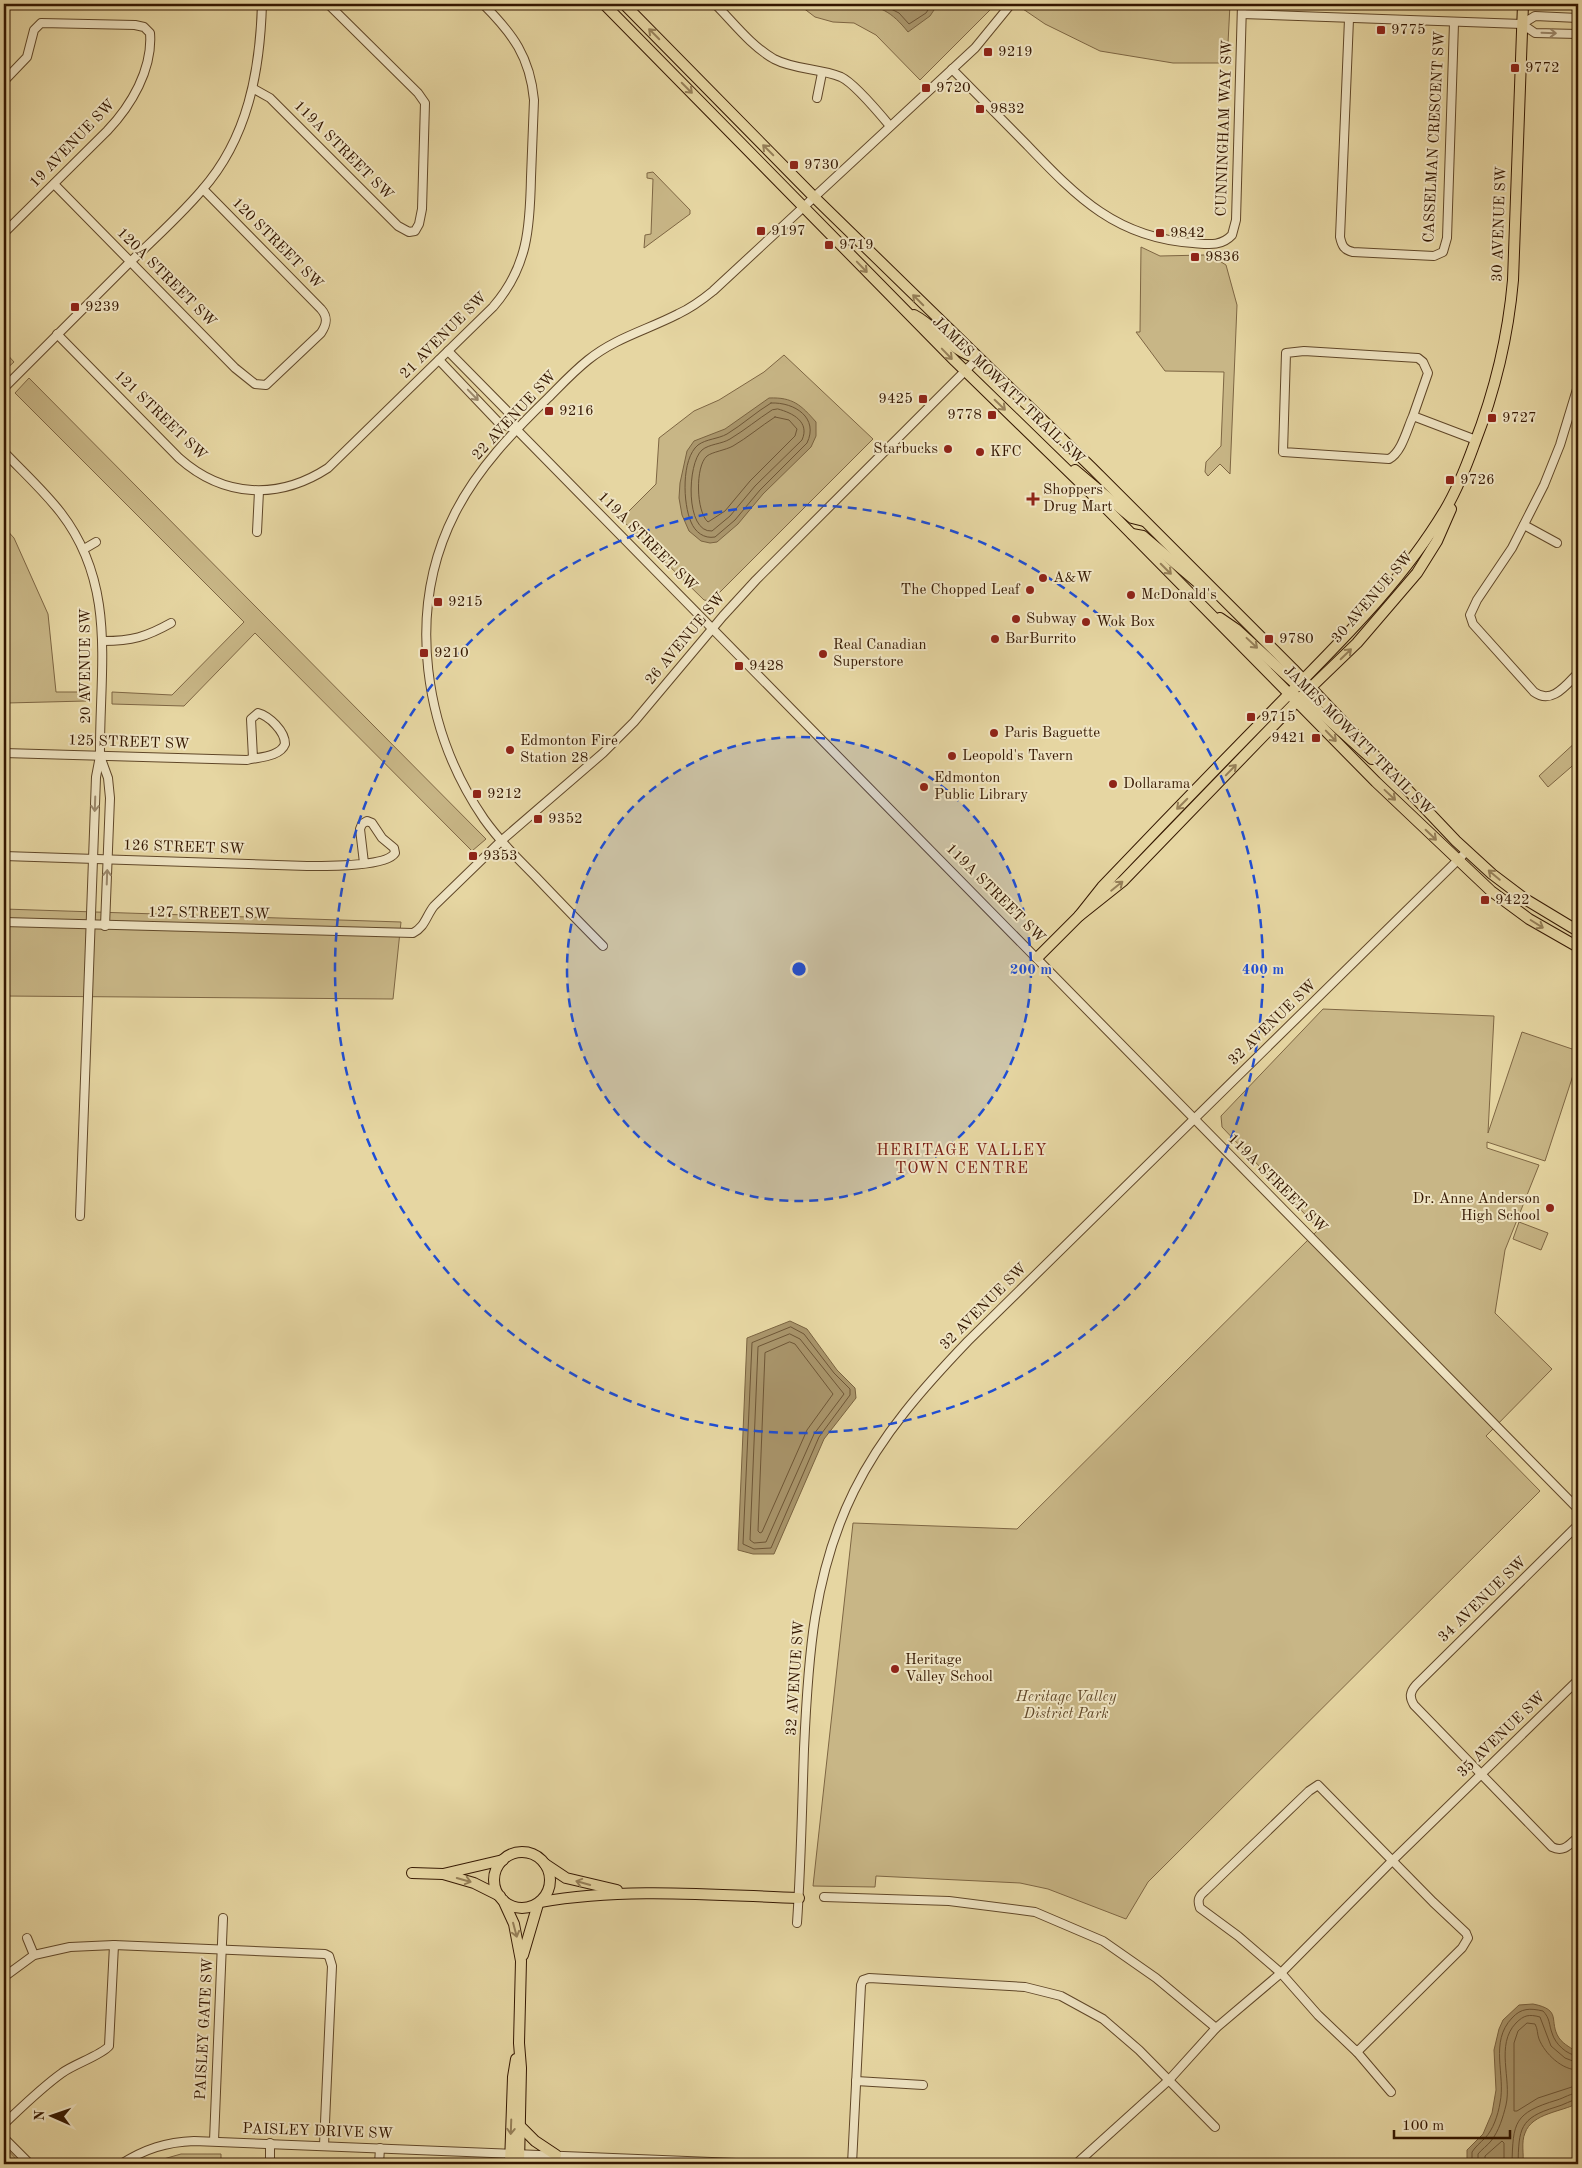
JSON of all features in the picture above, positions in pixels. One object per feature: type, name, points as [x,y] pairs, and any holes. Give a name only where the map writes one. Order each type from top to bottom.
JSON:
[{"type":"main road","name":"JAMES MOWATT TRAIL SW","points":[[604,4],[965,371],[1132,534],[1376,782],[1458,861],[1509,906],[1549,932],[1578,947]]},
{"type":"main road","name":"JAMES MOWATT TRAIL SW","points":[[624,4],[814,197],[1242,618],[1467,851],[1525,899],[1578,931]]},
{"type":"main road","name":"30 AVENUE SW","points":[[1038,957],[1079,916],[1102,887],[1295,698],[1304,684],[1413,558],[1446,509],[1476,440],[1494,389],[1509,320],[1513,280],[1523,4]]},
{"type":"main road","points":[[906,311],[927,322],[963,355],[978,358]]},
{"type":"main road","points":[[1040,444],[1088,480],[1132,518],[1145,521]]},
{"type":"main road","points":[[1132,534],[1144,536],[1202,587],[1242,618]]},
{"type":"main road","points":[[1199,603],[1236,629],[1304,684]]},
{"type":"main road","points":[[1295,698],[1310,702],[1366,755],[1389,769]]},
{"type":"main road","points":[[443,1874],[504,1860],[517,1853],[525,1852],[532,1854],[566,1878],[625,1892]]},
{"type":"main road","points":[[504,1860],[496,1871],[496,1890],[514,1924],[521,1961],[519,2043],[521,2128],[514,2159]]},
{"type":"main road","points":[[521,1961],[539,1903],[549,1888],[549,1871],[544,1863]]},
{"type":"main road","points":[[412,1873],[443,1874],[466,1880],[516,1907],[531,1907],[539,1903],[584,1895],[625,1892],[799,1898]]},
{"type":"main road","points":[[514,2159],[513,2076],[519,2043]]},
{"type":"main road","points":[[521,2128],[535,2141],[556,2155]]},
{"type":"street","points":[[4,388],[203,189],[233,144],[254,89],[260,50],[262,4]]},
{"type":"street","name":"119A STREET SW","points":[[254,89],[270,98],[398,226],[405,231],[412,232],[416,228],[422,214],[425,103],[418,93],[328,4]]},
{"type":"street","name":"21 AVENUE SW","points":[[259,491],[293,486],[328,468],[499,301],[515,275],[525,247],[529,228],[534,100],[532,80],[522,52],[512,35],[483,4]]},
{"type":"street","points":[[715,4],[751,41],[773,58],[791,66],[839,76],[849,83],[890,126]]},
{"type":"street","name":"22 AVENUE SW","points":[[603,946],[500,841],[483,818],[460,778],[442,735],[429,680],[426,632],[434,573],[442,543],[455,514],[485,466],[516,429],[586,361],[622,338],[678,314],[709,294],[952,69],[986,35],[1011,4]]},
{"type":"street","name":"CUNNINGHAM WAY SW","points":[[952,69],[1071,190],[1105,216],[1134,230],[1160,238],[1184,242],[1219,243],[1232,235],[1236,220],[1242,4]]},
{"type":"street","points":[[1242,14],[1522,24],[1536,16],[1578,18]]},
{"type":"street","name":"CASSELMAN CRESCENT SW","points":[[1349,19],[1341,244],[1344,249],[1352,252],[1434,256],[1443,252],[1447,238],[1454,22]]},
{"type":"street","name":"19 AVENUE SW","points":[[4,82],[27,57],[34,30],[38,24],[48,22],[136,25],[144,27],[150,33],[150,44],[143,75],[129,105],[115,123],[4,233]]},
{"type":"street","points":[[1522,24],[1535,33],[1578,34]]},
{"type":"street","points":[[817,98],[822,73]]},
{"type":"street","name":"120A STREET SW","points":[[54,184],[235,368],[254,384],[262,386]]},
{"type":"street","name":"120 STREET SW","points":[[203,189],[321,308],[326,321],[321,333],[272,381],[262,386]]},
{"type":"street","name":"121 STREET SW","points":[[57,334],[187,464],[208,478],[222,484],[259,491]]},
{"type":"street","name":"119A STREET SW","points":[[448,351],[510,415],[516,429],[1038,957],[1194,1119],[1578,1509]]},
{"type":"street","points":[[1304,351],[1418,358],[1426,367],[1428,373],[1413,416],[1399,448],[1394,456],[1389,459],[1283,452],[1286,353],[1304,351]]},
{"type":"street","name":"26 AVENUE SW","points":[[413,933],[422,927],[434,906],[500,841],[603,753],[634,722],[713,628],[797,537],[978,358]]},
{"type":"street","name":"119A STREET SW","points":[[439,360],[500,423],[516,429]]},
{"type":"street","points":[[1578,386],[1553,463],[1524,525],[1471,612],[1473,624],[1541,696],[1548,697],[1556,694],[1578,673]]},
{"type":"street","points":[[1413,416],[1476,440]]},
{"type":"street","name":"20 AVENUE SW","points":[[4,452],[56,507],[84,549],[98,591],[103,641],[100,756],[96,777],[80,1216]]},
{"type":"street","points":[[257,532],[259,491]]},
{"type":"street","points":[[1524,525],[1557,543]]},
{"type":"street","points":[[84,549],[96,542]]},
{"type":"street","points":[[103,641],[124,641],[145,637],[171,623]]},
{"type":"street","name":"125 STREET SW","points":[[4,753],[233,760],[253,758],[279,752],[285,744],[284,736],[263,715],[258,713],[251,719],[253,758]]},
{"type":"street","name":"20 AVENUE SW","points":[[100,756],[109,783],[105,926]]},
{"type":"street","name":"126 STREET SW","points":[[4,856],[307,866],[364,863],[388,858],[395,853],[394,848],[382,838],[372,823],[367,822],[362,824],[360,829],[364,863]]},
{"type":"street","name":"32 AVENUE SW","points":[[797,1923],[808,1670],[814,1618],[829,1554],[854,1492],[885,1437],[922,1390],[968,1341],[1467,851]]},
{"type":"street","name":"127 STREET SW","points":[[4,922],[413,933]]},
{"type":"street","name":"34 AVENUE SW","points":[[1482,1774],[1414,1705],[1410,1692],[1578,1525]]},
{"type":"street","name":"35 AVENUE SW","points":[[1076,2164],[1170,2080],[1216,2028],[1280,1973],[1578,1680]]},
{"type":"street","points":[[1482,1774],[1554,1849],[1565,1848],[1578,1837]]},
{"type":"street","points":[[1357,2052],[1462,1948],[1468,1938],[1466,1933],[1318,1785],[1309,1791],[1205,1891],[1198,1902],[1200,1908],[1238,1936],[1280,1973],[1318,2015],[1357,2052],[1392,2092]]},
{"type":"street","points":[[824,1897],[949,1901],[1035,1912],[1104,1941],[1156,1978],[1216,2028]]},
{"type":"street","name":"PAISLEY GATE SW","points":[[214,2141],[224,1918]]},
{"type":"street","points":[[27,1938],[34,1955]]},
{"type":"street","points":[[4,2124],[42,2088],[85,2059],[105,2051],[109,2046],[114,1945]]},
{"type":"street","points":[[4,1977],[34,1955],[70,1947],[114,1945],[325,1954],[332,1960],[324,2145]]},
{"type":"street","points":[[852,2164],[861,1985],[863,1980],[869,1978],[1025,1987],[1061,1996],[1103,2019],[1139,2050],[1215,2127]]},
{"type":"street","points":[[856,2082],[923,2085]]},
{"type":"street","points":[[4,2138],[30,2164]]},
{"type":"street","name":"PAISLEY DRIVE SW","points":[[120,2164],[142,2151],[168,2143],[214,2141],[380,2148],[514,2159],[556,2155],[586,2160],[761,2164]]},
{"type":"street","points":[[270,2143],[270,2164]]},
{"type":"street","points":[[379,2164],[380,2148]]},
{"type":"green space","points":[[798,4],[996,4],[920,80],[876,35],[854,23],[833,22],[815,17]]},
{"type":"green space","points":[[1026,4],[1230,4],[1227,63],[1173,63],[1100,51],[1045,24],[1023,9]]},
{"type":"green space","points":[[653,172],[690,210],[690,214],[644,248],[645,235],[651,234],[653,179],[647,178],[647,173]]},
{"type":"green space","points":[[1141,247],[1160,256],[1204,255],[1213,257],[1226,265],[1237,305],[1230,474],[1220,464],[1208,476],[1205,472],[1206,462],[1221,446],[1224,372],[1165,371],[1136,332],[1140,332]]},
{"type":"green space","points":[[4,351],[14,362],[4,371]]},
{"type":"green space","points":[[784,355],[873,439],[711,601],[704,600],[621,519],[656,484],[659,438],[694,411],[719,400],[764,372]]},
{"type":"green space","points":[[29,378],[486,839],[472,851],[255,633],[184,706],[112,704],[112,692],[172,695],[244,622],[15,393]]},
{"type":"green space","points":[[4,527],[14,538],[48,614],[56,692],[87,692],[86,701],[7,703],[4,740]]},
{"type":"green space","points":[[1578,740],[1578,761],[1548,787],[1539,776]]},
{"type":"green space","points":[[4,909],[401,922],[393,999],[4,996]]},
{"type":"green space","name":"Heritage Valley District Park","points":[[1323,1009],[1494,1016],[1488,1133],[1522,1032],[1578,1051],[1578,1060],[1545,1161],[1487,1142],[1487,1148],[1539,1165],[1505,1250],[1495,1313],[1552,1369],[1486,1436],[1540,1491],[1148,1882],[1126,1919],[1048,1889],[1020,1883],[876,1876],[875,1887],[813,1886],[853,1523],[1017,1529],[1319,1229],[1222,1127],[1221,1116]]},
{"type":"green space","points":[[1519,1222],[1548,1233],[1541,1250],[1513,1239]]},
{"type":"green space","points":[[4,2146],[21,2164],[4,2164]]},
{"type":"green space","points":[[181,2154],[221,2154],[221,2164],[146,2164]]},
{"type":"water","points":[[855,4],[938,4],[930,16],[908,32],[896,19],[885,11],[872,6]]},
{"type":"water","points":[[769,398],[784,399],[796,403],[816,422],[816,436],[811,447],[763,494],[738,524],[717,542],[701,541],[689,531],[682,515],[679,498],[680,483],[687,451],[694,441],[725,429]]},
{"type":"water","points":[[790,1321],[807,1329],[837,1370],[855,1388],[856,1398],[824,1439],[774,1554],[753,1554],[738,1550],[747,1338]]},
{"type":"water","points":[[1533,2004],[1542,2006],[1552,2013],[1559,2038],[1578,2053],[1578,2103],[1541,2117],[1529,2126],[1523,2140],[1523,2164],[1467,2164],[1467,2150],[1483,2134],[1492,2113],[1496,2090],[1494,2050],[1499,2029],[1503,2020],[1519,2005]]},
{"type":"place","name":"9775","points":[[1381,30]]},
{"type":"place","name":"9219","points":[[988,52]]},
{"type":"place","name":"9772","points":[[1515,68]]},
{"type":"place","name":"9720","points":[[926,88]]},
{"type":"place","name":"9832","points":[[980,109]]},
{"type":"place","name":"9730","points":[[794,165]]},
{"type":"place","name":"9197","points":[[761,231]]},
{"type":"place","name":"9842","points":[[1160,233]]},
{"type":"place","name":"9719","points":[[829,245]]},
{"type":"place","name":"9836","points":[[1195,257]]},
{"type":"place","name":"9239","points":[[75,307]]},
{"type":"place","name":"9425","points":[[923,399]]},
{"type":"place","name":"9216","points":[[549,411]]},
{"type":"place","name":"9778","points":[[992,415]]},
{"type":"place","name":"9727","points":[[1492,418]]},
{"type":"place","name":"Starbucks","points":[[948,449]]},
{"type":"place","name":"KFC","points":[[980,452]]},
{"type":"place","name":"9726","points":[[1450,480]]},
{"type":"place","name":"Shoppers Drug Mart","points":[[1033,499]]},
{"type":"place","name":"A&W","points":[[1043,578]]},
{"type":"place","name":"The Chopped Leaf","points":[[1030,590]]},
{"type":"place","name":"McDonald's","points":[[1131,595]]},
{"type":"place","name":"9215","points":[[438,602]]},
{"type":"place","name":"Subway","points":[[1016,619]]},
{"type":"place","name":"Wok Box","points":[[1086,622]]},
{"type":"place","name":"BarBurrito","points":[[995,639]]},
{"type":"place","name":"9780","points":[[1269,639]]},
{"type":"place","name":"9210","points":[[424,653]]},
{"type":"place","name":"Real Canadian Superstore","points":[[823,654]]},
{"type":"place","name":"9428","points":[[739,666]]},
{"type":"place","name":"9715","points":[[1251,717]]},
{"type":"place","name":"Paris Baguette","points":[[994,733]]},
{"type":"place","name":"9421","points":[[1316,738]]},
{"type":"place","name":"Edmonton Fire Station 28","points":[[510,750]]},
{"type":"place","name":"Leopold's Tavern","points":[[952,756]]},
{"type":"place","name":"Dollarama","points":[[1113,784]]},
{"type":"place","name":"Edmonton Public Library","points":[[924,787]]},
{"type":"place","name":"9212","points":[[477,794]]},
{"type":"place","name":"9352","points":[[538,819]]},
{"type":"place","name":"9353","points":[[473,856]]},
{"type":"place","name":"9422","points":[[1485,900]]},
{"type":"place","name":"Dr. Anne Anderson High School","points":[[1550,1208]]},
{"type":"place","name":"Heritage Valley School","points":[[895,1669]]},
{"type":"district","name":"HERITAGE VALLEY TOWN CENTRE","points":[[962,1160]]}]
